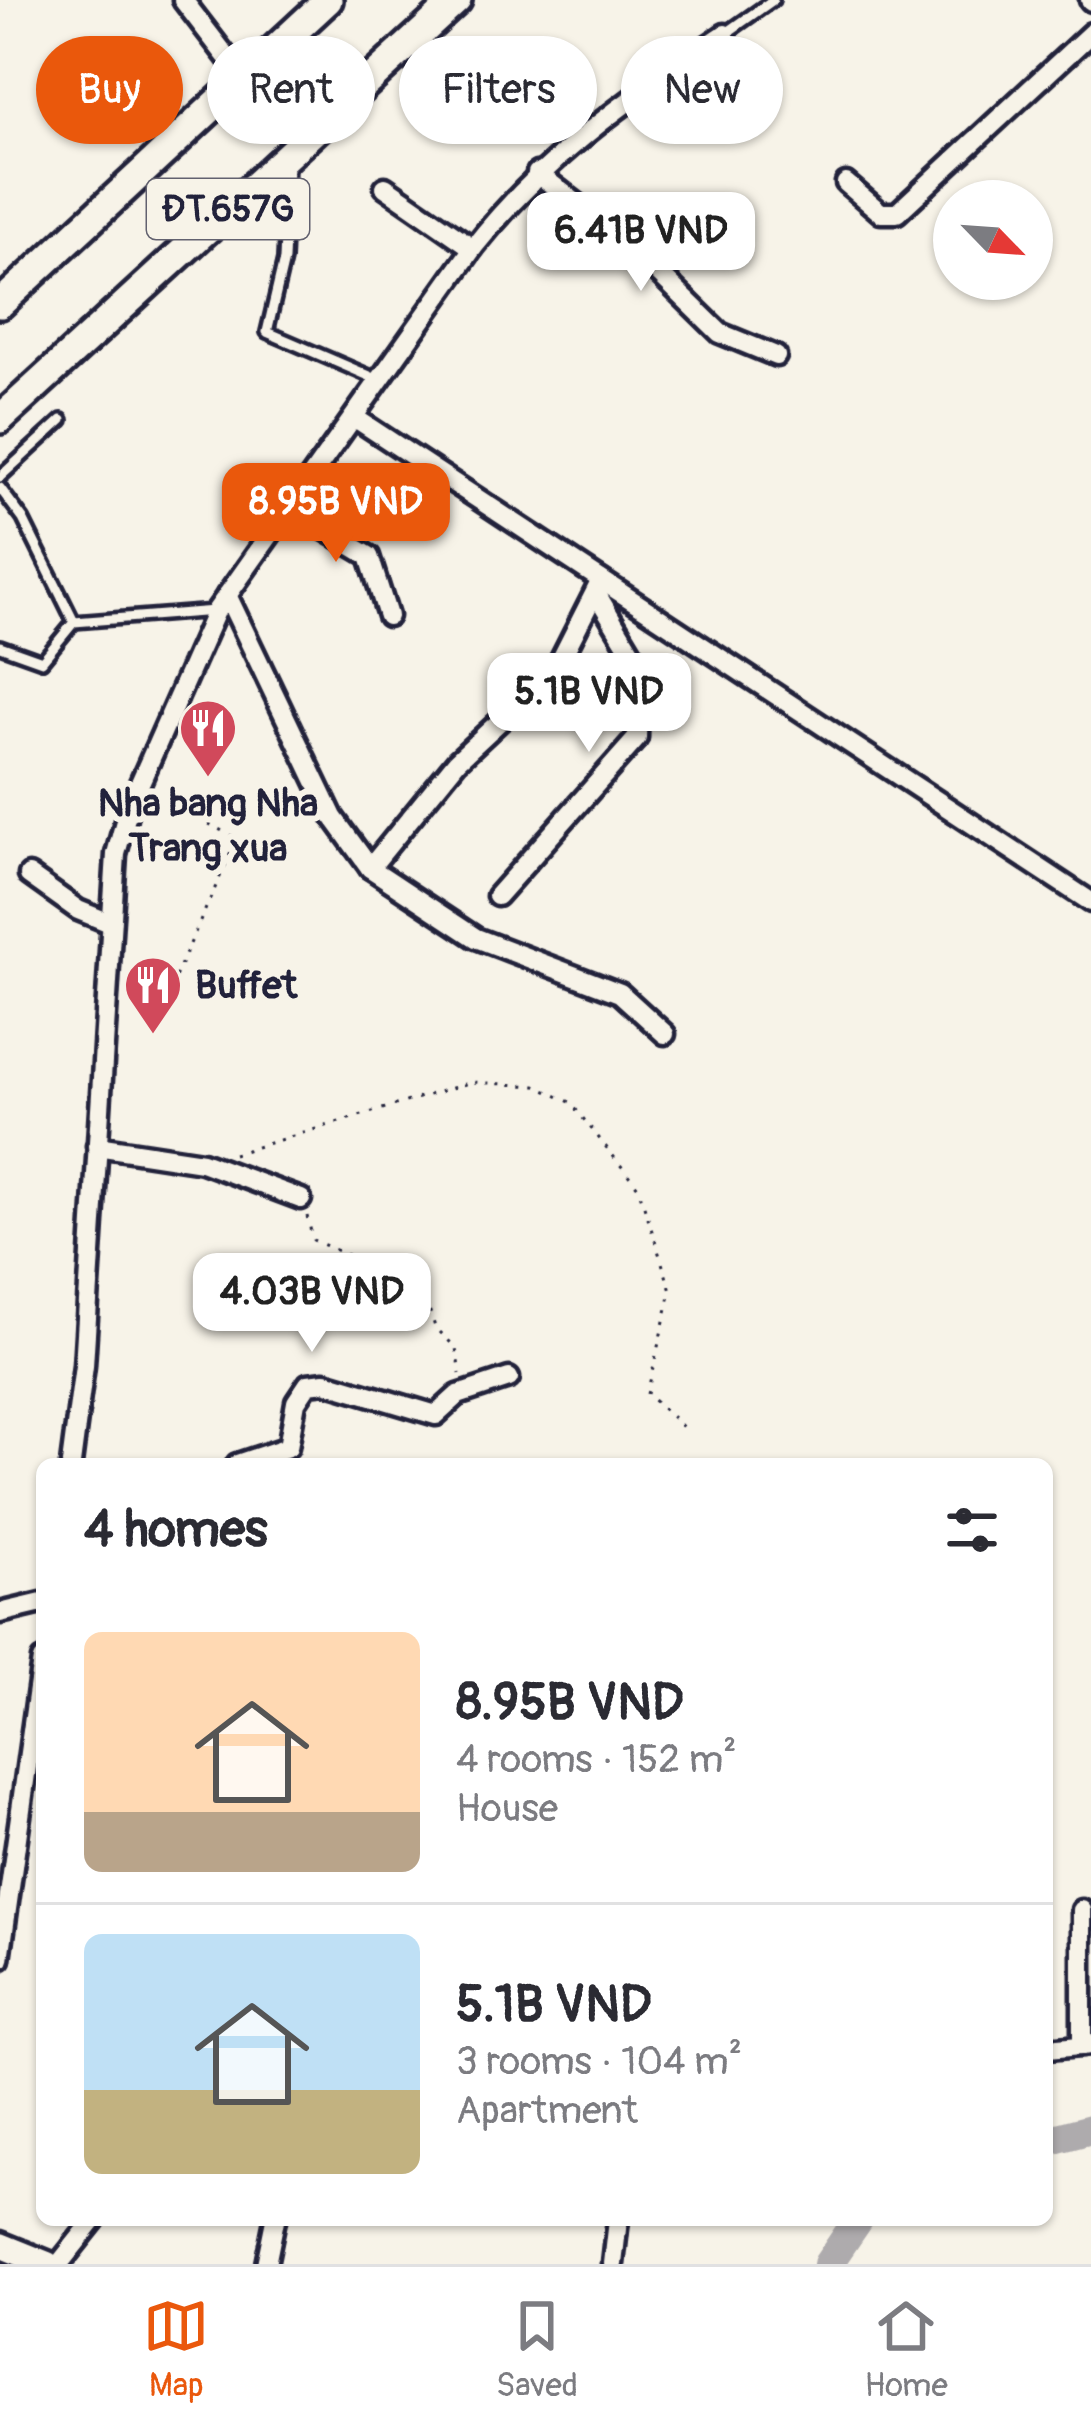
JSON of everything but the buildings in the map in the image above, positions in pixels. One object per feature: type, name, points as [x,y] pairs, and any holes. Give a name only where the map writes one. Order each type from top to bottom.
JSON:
[{"type":"main road","name":"ĐT.657G","points":[[289,36],[328,0]]},
{"type":"main road","name":"ĐT.657G","points":[[0,419],[457,0]]},
{"type":"main road","name":"ĐT.657G","points":[[0,304],[207,111]]},
{"type":"street","points":[[184,0],[204,8],[220,36]]},
{"type":"street","points":[[846,183],[881,213],[896,213],[1091,33]]},
{"type":"street","points":[[72,1458],[84,1366],[110,922],[120,833],[221,603],[473,248],[537,173],[595,122],[725,34]]},
{"type":"street","points":[[537,173],[628,243],[720,333],[776,356]]},
{"type":"street","points":[[386,187],[473,248]]},
{"type":"street","points":[[355,418],[599,587],[1091,902]]},
{"type":"street","points":[[290,508],[369,556],[388,616]]},
{"type":"street","points":[[370,868],[457,761],[556,669],[599,587]]},
{"type":"street","points":[[497,896],[637,738],[639,665],[599,587]]},
{"type":"street","points":[[221,603],[334,817],[370,868],[476,938],[620,993],[665,1034]]},
{"type":"street","points":[[29,875],[78,910],[110,922]]},
{"type":"street","points":[[98,1146],[202,1162],[301,1199]]},
{"type":"street","points":[[255,1458],[288,1447],[300,1392],[316,1381],[436,1415],[458,1395],[508,1378]]},
{"type":"street","points":[[0,1613],[36,1604]]},
{"type":"street","points":[[0,1959],[36,1703]]},
{"type":"street","points":[[1053,2048],[1086,2045],[1082,1910]]},
{"type":"street","points":[[59,2264],[89,2226]]},
{"type":"street","points":[[266,2264],[273,2226]]},
{"type":"street","points":[[613,2264],[617,2226]]},
{"type":"street","points":[[0,2245],[47,2264]]},
{"type":"lane","points":[[725,34],[773,0]]},
{"type":"lane","points":[[288,154],[284,260],[267,332],[381,381]]},
{"type":"lane","points":[[0,477],[62,419]]},
{"type":"lane","points":[[0,488],[23,518],[74,622]]},
{"type":"lane","points":[[0,646],[42,661],[74,622],[221,603]]},
{"type":"path","points":[[138,786],[237,839],[159,1013]]},
{"type":"path","points":[[202,1162],[291,1140],[472,1082],[536,1085],[554,1093],[584,1117],[638,1187],[671,1292],[647,1394],[686,1429]]},
{"type":"path","points":[[301,1199],[313,1240],[422,1288],[435,1327],[456,1348],[458,1395]]},
{"type":"waterway","points":[[1053,2139],[1091,2129]]},
{"type":"waterway","points":[[828,2264],[854,2226]]},
{"type":"place","name":"Nha bang Nha Trang xua","points":[[208,779]]},
{"type":"place","name":"Buffet","points":[[153,1036]]}]
